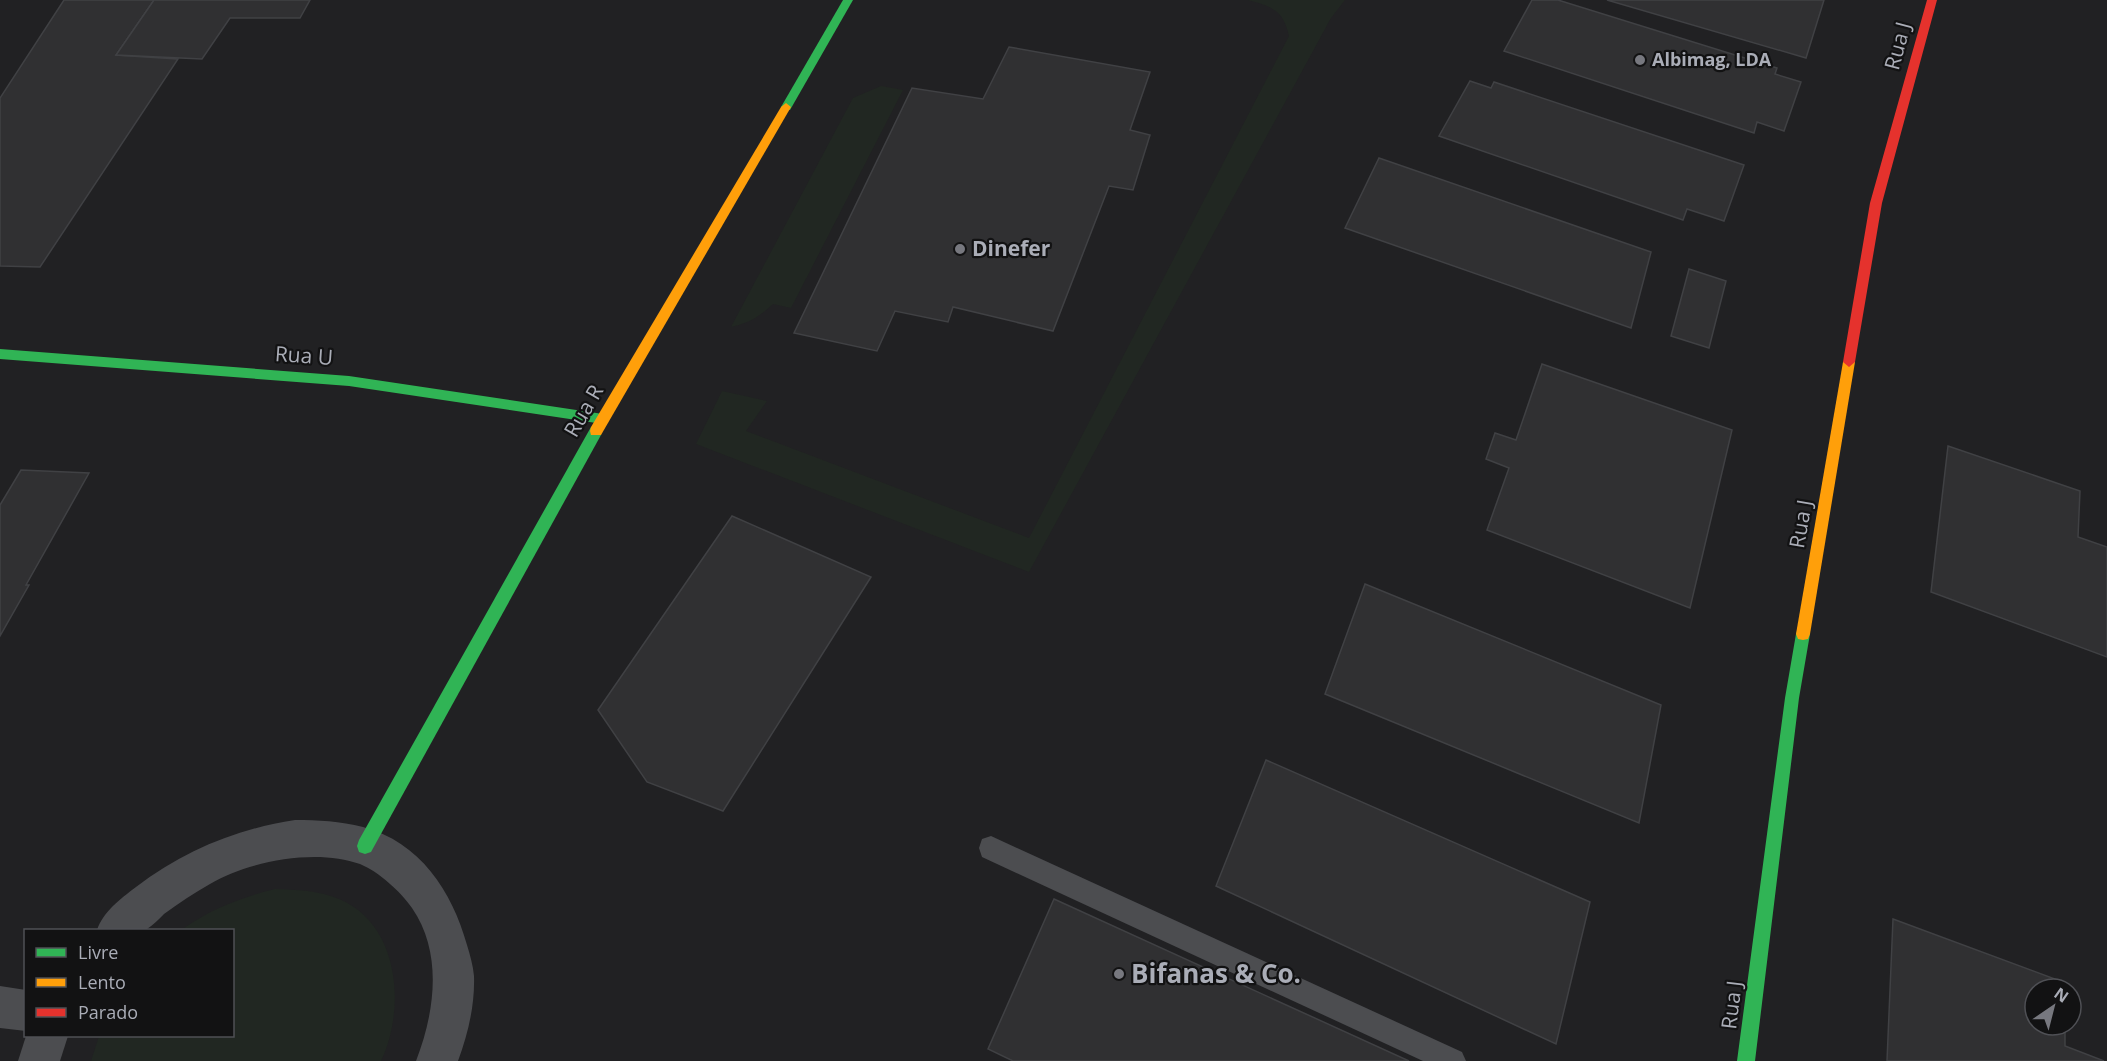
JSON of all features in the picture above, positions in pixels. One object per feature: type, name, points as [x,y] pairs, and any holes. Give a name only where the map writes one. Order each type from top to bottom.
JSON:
[{"type":"street","name":"Rua R","points":[[364,846],[603,419],[848,0]]},
{"type":"street","name":"Rua J","points":[[1746,1061],[1792,698],[1876,203],[1932,0]]},
{"type":"street","name":"Rua U","points":[[0,354],[349,381],[603,419]]},
{"type":"street","points":[[118,929],[142,905],[198,867],[256,844],[313,837],[364,846],[409,872],[439,915],[453,969],[448,1034],[437,1061]]},
{"type":"street","points":[[0,1007],[24,1011]]},
{"type":"street","points":[[39,1061],[46,1037]]},
{"type":"lane","points":[[991,848],[1453,1061]]},
{"type":"shaded area","points":[[0,0],[2107,0],[2107,1061],[0,1061]]},
{"type":"shaded area","points":[[1248,0],[1345,0],[1331,18],[1029,572],[696,444],[722,391],[767,401],[746,431],[1029,538],[1289,36],[1283,20],[1275,10]]},
{"type":"shaded area","points":[[881,86],[903,90],[791,308],[773,304],[754,319],[731,327],[853,98]]},
{"type":"shaded area","points":[[275,889],[300,890],[331,896],[359,911],[375,928],[386,948],[395,993],[394,1017],[381,1061],[91,1061],[99,1037],[234,1037],[234,929],[183,929],[203,916],[249,896]]},
{"type":"building","points":[[64,0],[154,0],[116,55],[178,59],[40,267],[0,266],[0,98]]},
{"type":"building","points":[[154,0],[310,0],[300,18],[230,18],[202,59],[116,55]]},
{"type":"building","name":"Albimag, LDA","points":[[1532,0],[1558,0],[1777,68],[1775,74],[1801,82],[1784,131],[1757,122],[1754,133],[1504,51]]},
{"type":"building","points":[[1607,0],[1824,0],[1806,58]]},
{"type":"building","name":"Dinefer","points":[[1009,47],[1150,72],[1130,130],[1150,135],[1133,190],[1109,186],[1053,331],[953,307],[948,322],[895,311],[877,351],[794,333],[912,88],[983,99]]},
{"type":"building","points":[[1470,81],[1491,88],[1494,82],[1744,165],[1724,221],[1687,209],[1683,220],[1439,136]]},
{"type":"building","points":[[1379,158],[1651,252],[1631,328],[1345,228]]},
{"type":"building","points":[[1689,269],[1726,281],[1709,348],[1671,336]]},
{"type":"building","points":[[1542,364],[1732,430],[1690,608],[1487,530],[1509,468],[1486,459],[1495,433],[1516,440]]},
{"type":"building","points":[[1948,446],[2080,491],[2078,537],[2107,547],[2107,657],[1931,592]]},
{"type":"building","points":[[21,470],[89,473],[0,636],[0,505]]},
{"type":"building","points":[[732,516],[871,577],[723,811],[647,782],[598,710]]},
{"type":"building","points":[[1365,584],[1661,705],[1639,823],[1325,694]]},
{"type":"building","points":[[1266,760],[1590,902],[1556,1044],[1216,886]]},
{"type":"building","name":"Bifanas & Co.","points":[[1054,899],[1409,1061],[1013,1061],[988,1049]]},
{"type":"building","points":[[1893,919],[2050,977],[2023,977],[2023,1037],[2065,1037],[2065,1046],[2104,1061],[1887,1061]]},
{"type":"traffic: fast","points":[[786,107],[848,0]]},
{"type":"traffic: fast","points":[[0,354],[349,381],[603,419]]},
{"type":"traffic: fast","points":[[365,846],[596,431]]},
{"type":"traffic: fast","points":[[1746,1061],[1792,698],[1803,634]]},
{"type":"traffic: slow","points":[[596,431],[786,107]]},
{"type":"traffic: slow","points":[[1803,634],[1849,362]]},
{"type":"traffic: jam","points":[[1849,362],[1876,203],[1932,0]]},
{"type":"place","name":"Albimag, LDA","points":[[1640,60]]},
{"type":"place","name":"Dinefer","points":[[960,249]]},
{"type":"place","name":"Bifanas & Co.","points":[[1119,974]]}]
